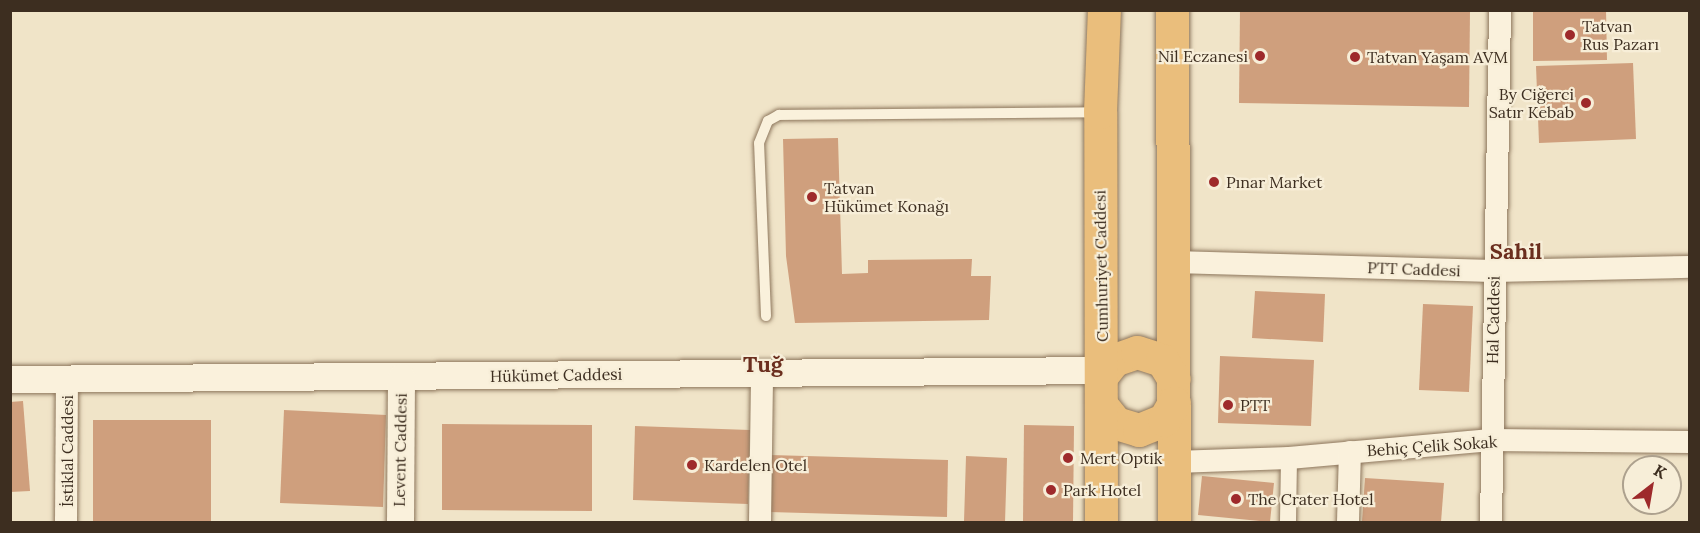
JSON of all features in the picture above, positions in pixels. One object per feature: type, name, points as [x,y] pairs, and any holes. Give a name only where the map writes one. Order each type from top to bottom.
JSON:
[{"type":"highway","name":"Cumhuriyet Caddesi","points":[[1101,522],[1100,112],[1104,10]]},
{"type":"highway","points":[[1172,10],[1174,522]]},
{"type":"highway","points":[[1137,352],[1162,360],[1174,391],[1164,420],[1139,430],[1116,423],[1102,384],[1114,360],[1137,352]]},
{"type":"street","name":"Hal Caddesi","points":[[1491,522],[1493,271],[1500,10]]},
{"type":"street","name":"PTT Caddesi","points":[[1174,262],[1493,271],[1689,267]]},
{"type":"street","name":"Hükümet Caddesi","points":[[10,379],[762,373],[1102,384]]},
{"type":"street","points":[[760,522],[762,373]]},
{"type":"street","name":"Levent Caddesi","points":[[400,522],[401,377]]},
{"type":"street","name":"İstiklal Caddesi","points":[[66,522],[67,379]]},
{"type":"street","name":"Behiç Çelik Sokak","points":[[1175,462],[1289,458],[1491,440],[1689,442]]},
{"type":"street","points":[[1348,522],[1350,452]]},
{"type":"street","points":[[1288,522],[1289,458]]},
{"type":"lane","points":[[766,316],[759,143],[763,130],[774,118],[800,114],[1100,112]]},
{"type":"building","name":"Tatvan Yaşam AVM","points":[[1240,10],[1470,10],[1469,107],[1239,103]]},
{"type":"building","name":"Tatvan Rus Pazarı","points":[[1533,10],[1606,10],[1607,60],[1533,61]]},
{"type":"building","name":"By Ciğerci Satır Kebab","points":[[1633,63],[1636,139],[1539,143],[1536,66]]},
{"type":"building","points":[[838,138],[842,274],[868,273],[868,260],[972,259],[971,276],[991,276],[989,320],[795,323],[786,256],[783,139]]},
{"type":"building","points":[[1255,291],[1325,294],[1323,342],[1252,338]]},
{"type":"building","points":[[1423,304],[1473,306],[1469,392],[1419,390]]},
{"type":"building","points":[[1220,356],[1314,360],[1311,426],[1218,423]]},
{"type":"building","points":[[23,401],[30,491],[10,492],[10,402]]},
{"type":"building","points":[[284,410],[386,415],[383,507],[280,503]]},
{"type":"building","points":[[93,420],[211,420],[211,522],[93,522]]},
{"type":"building","points":[[442,424],[592,425],[592,511],[442,510]]},
{"type":"building","points":[[1024,425],[1074,426],[1073,522],[1023,522]]},
{"type":"building","name":"Kardelen Otel","points":[[635,426],[750,430],[748,504],[633,500]]},
{"type":"building","points":[[770,455],[948,460],[947,517],[769,512]]},
{"type":"building","points":[[966,456],[1007,458],[1005,522],[964,522]]},
{"type":"building","name":"The Crater Hotel","points":[[1202,476],[1274,483],[1270,522],[1198,515]]},
{"type":"building","points":[[1365,478],[1444,483],[1441,522],[1362,522]]},
{"type":"place","name":"Tatvan Rus Pazarı","points":[[1570,35]]},
{"type":"place","name":"Nil Eczanesi","points":[[1260,56]]},
{"type":"place","name":"Tatvan Yaşam AVM","points":[[1355,57]]},
{"type":"place","name":"By Ciğerci Satır Kebab","points":[[1586,103]]},
{"type":"place","name":"Pınar Market","points":[[1214,182]]},
{"type":"place","name":"Tatvan Hükümet Konağı","points":[[812,197]]},
{"type":"place","name":"PTT","points":[[1228,405]]},
{"type":"place","name":"Mert Optik","points":[[1068,458]]},
{"type":"place","name":"Kardelen Otel","points":[[692,465]]},
{"type":"place","name":"Park Hotel","points":[[1051,490]]},
{"type":"place","name":"The Crater Hotel","points":[[1236,499]]},
{"type":"district","name":"Sahil","points":[[1516,252]]},
{"type":"district","name":"Tuğ","points":[[763,365]]}]
